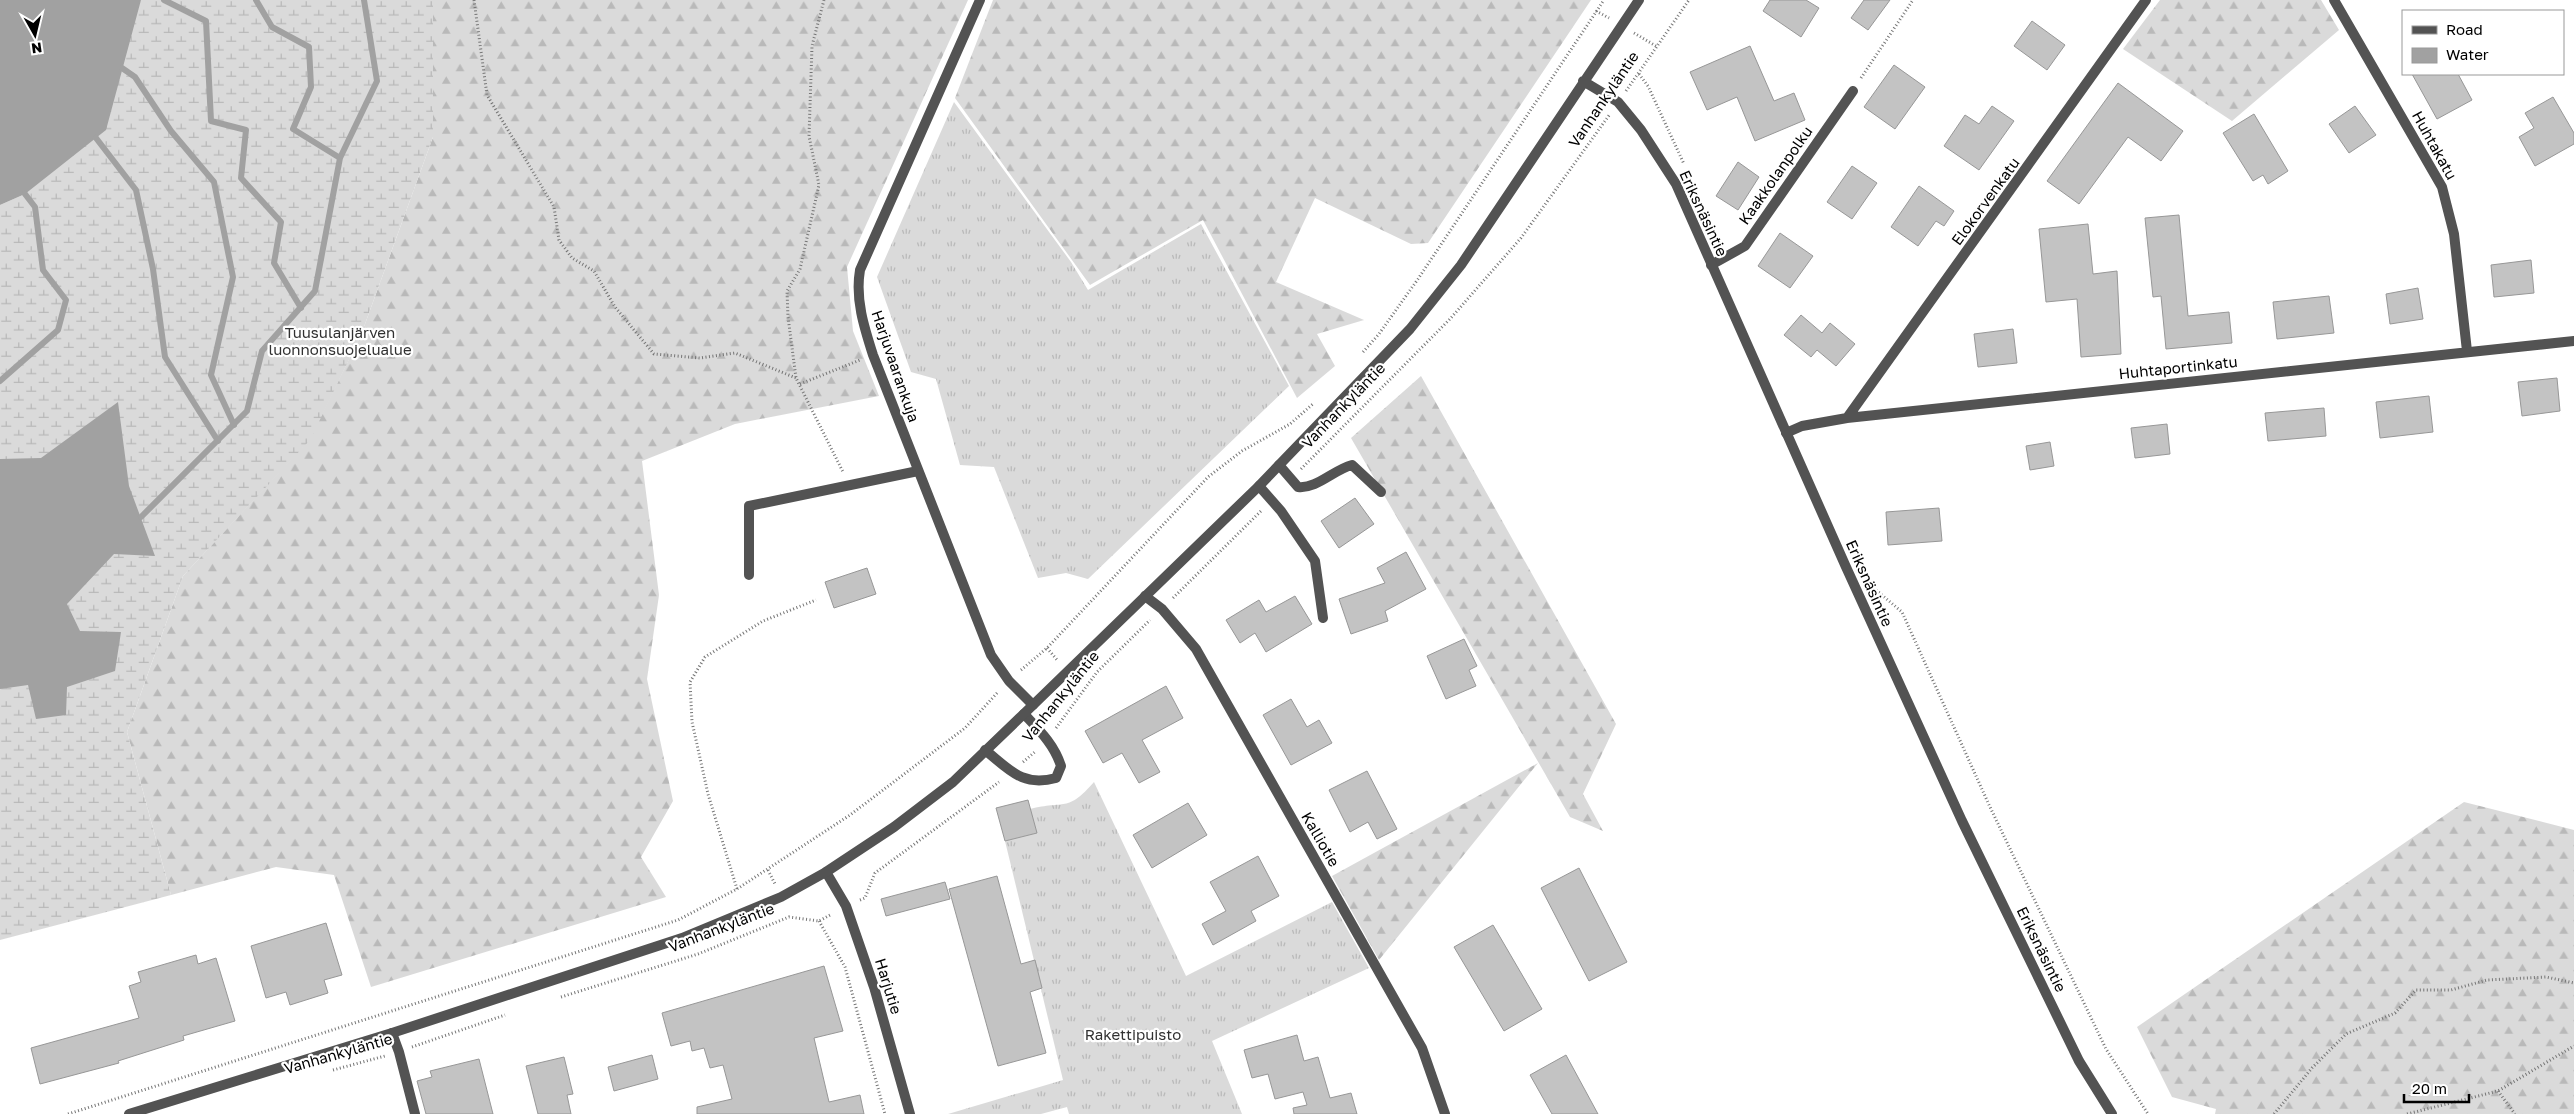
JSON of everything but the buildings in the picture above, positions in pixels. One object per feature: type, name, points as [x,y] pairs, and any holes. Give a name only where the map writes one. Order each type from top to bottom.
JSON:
[{"type":"street","name":"Harjuvaarankuja","points":[[980,0],[860,270],[858,284],[862,320],[873,355],[991,655],[1009,681],[1033,705]]},
{"type":"street","name":"Vanhankyläntie","points":[[129,1114],[392,1033],[682,938],[781,897],[826,872],[894,827],[953,782],[1024,714],[1259,486],[1410,329],[1450,280],[1639,0]]},
{"type":"street","name":"Elokorvenkatu","points":[[1848,418],[2146,0]]},
{"type":"street","name":"Huhtakatu","points":[[2334,0],[2442,187],[2454,234],[2467,350]]},
{"type":"street","name":"Eriksnäsintie","points":[[1583,81],[1618,102],[1641,130],[1676,184],[1786,433],[1962,821],[2080,1061],[2112,1114]]},
{"type":"street","name":"Kaakkolanpolku","points":[[1711,265],[1745,246],[1853,91]]},
{"type":"street","name":"Huhtaportinkatu","points":[[1786,433],[1802,426],[1848,418],[2574,340]]},
{"type":"street","points":[[1279,465],[1298,487],[1308,488],[1339,468],[1352,464],[1381,492]]},
{"type":"street","points":[[749,575],[749,506],[918,471]]},
{"type":"street","points":[[1259,486],[1315,561],[1323,618]]},
{"type":"street","name":"Kalliotie","points":[[1145,596],[1162,609],[1196,649],[1417,1040],[1444,1114]]},
{"type":"street","points":[[985,750],[1012,771],[1026,779],[1040,782],[1056,778],[1061,766],[1047,738],[1024,714]]},
{"type":"street","name":"Harjutie","points":[[826,872],[846,906],[874,986],[910,1114]]},
{"type":"street","points":[[392,1033],[399,1052],[414,1114]]},
{"type":"path","points":[[474,0],[487,95],[554,207],[559,240],[572,258],[594,271],[615,307],[654,354],[700,358],[735,353],[796,378]]},
{"type":"path","points":[[824,0],[812,46],[809,136],[819,185],[800,269],[787,291],[788,317],[796,378],[850,486]]},
{"type":"path","points":[[1361,354],[1379,334],[1418,279],[1604,0]]},
{"type":"path","name":"Vanhankyläntie","points":[[1291,479],[1450,319],[1521,238],[1580,158],[1689,0]]},
{"type":"path","points":[[1853,91],[1913,0]]},
{"type":"path","points":[[800,384],[873,355]]},
{"type":"path","points":[[68,1114],[678,920],[737,889],[850,815],[920,764],[965,728],[1009,681],[1047,648],[1208,477],[1242,451],[1290,424],[1318,400]]},
{"type":"path","name":"Vanhankyläntie","points":[[554,999],[698,954],[789,917],[819,921],[865,898],[875,873],[1036,752],[1097,672],[1199,570],[1272,501]]},
{"type":"path","points":[[1874,587],[1902,612],[1990,807],[2106,1049],[2148,1114]]},
{"type":"path","points":[[737,889],[708,794],[692,722],[690,682],[705,657],[763,621],[816,600]]},
{"type":"path","points":[[819,921],[845,967],[885,1114]]},
{"type":"path","points":[[2274,1114],[2312,1068],[2346,1034],[2395,1013],[2416,990],[2451,990],[2487,980],[2546,977],[2574,983]]},
{"type":"path","name":"Vanhankyläntie","points":[[327,1072],[399,1052],[507,1014]]},
{"type":"path","points":[[2407,1114],[2498,1091],[2574,1046]]},
{"type":"path","points":[[2498,1091],[2515,1114]]},
{"type":"green space","name":"Tuusulanjärven luonnonsuojelualue","points":[[141,0],[433,0],[433,137],[361,335],[310,440],[183,576],[127,732],[171,895],[0,940],[0,205],[25,194]]},
{"type":"green space","points":[[433,0],[968,0],[847,267],[853,331],[879,396],[735,424],[642,461],[659,595],[647,679],[673,801],[641,857],[666,897],[371,987],[334,875],[276,867],[171,895],[127,732],[183,576],[309,440],[361,335],[433,137]]},
{"type":"green space","points":[[993,0],[1591,0],[1428,243],[1411,244],[1315,198],[1276,282],[1364,320],[1317,334],[1335,366],[1297,398],[1203,220],[1090,285],[955,98]]},
{"type":"green space","points":[[2160,0],[2321,0],[2339,30],[2232,121],[2123,49]]},
{"type":"green space","points":[[954,102],[1071,262],[1088,290],[1201,224],[1289,386],[1088,579],[1066,573],[1038,578],[994,467],[960,465],[936,379],[911,372],[877,277]]},
{"type":"green space","points":[[1421,376],[1616,724],[1583,794],[1603,831],[1570,817],[1351,438]]},
{"type":"green space","points":[[1538,763],[1379,960],[1332,876]]},
{"type":"green space","name":"Rakettipuisto","points":[[1094,782],[1186,976],[1332,902],[1369,968],[1212,1041],[1242,1114],[1069,1114],[1067,1107],[1041,1114],[948,1114],[1063,1080],[1005,841],[1037,833],[1030,809],[1071,802],[1085,792]]},
{"type":"green space","points":[[2464,802],[2574,830],[2574,1114],[2215,1114],[2216,1109],[2172,1097],[2137,1027]]},
{"type":"water","points":[[0,0],[141,0],[106,130],[25,194],[0,205]]},
{"type":"water","points":[[118,402],[129,486],[155,556],[114,554],[67,604],[80,631],[121,632],[115,671],[67,687],[66,715],[36,719],[28,685],[0,689],[0,459],[41,458]]},
{"type":"waterway","points":[[164,0],[206,21],[211,121],[246,130],[241,178],[281,222],[274,263],[301,308]]},
{"type":"waterway","points":[[256,0],[272,27],[309,47],[311,87],[293,129],[340,158]]},
{"type":"waterway","points":[[141,517],[247,411],[262,351],[315,291],[340,158],[377,81],[364,0]]},
{"type":"waterway","points":[[122,68],[135,77],[171,131],[214,182],[233,277],[211,375],[234,425]]},
{"type":"waterway","points":[[96,138],[136,190],[153,269],[165,357],[218,441]]},
{"type":"waterway","points":[[0,381],[58,330],[66,300],[43,270],[35,207],[25,194]]}]
